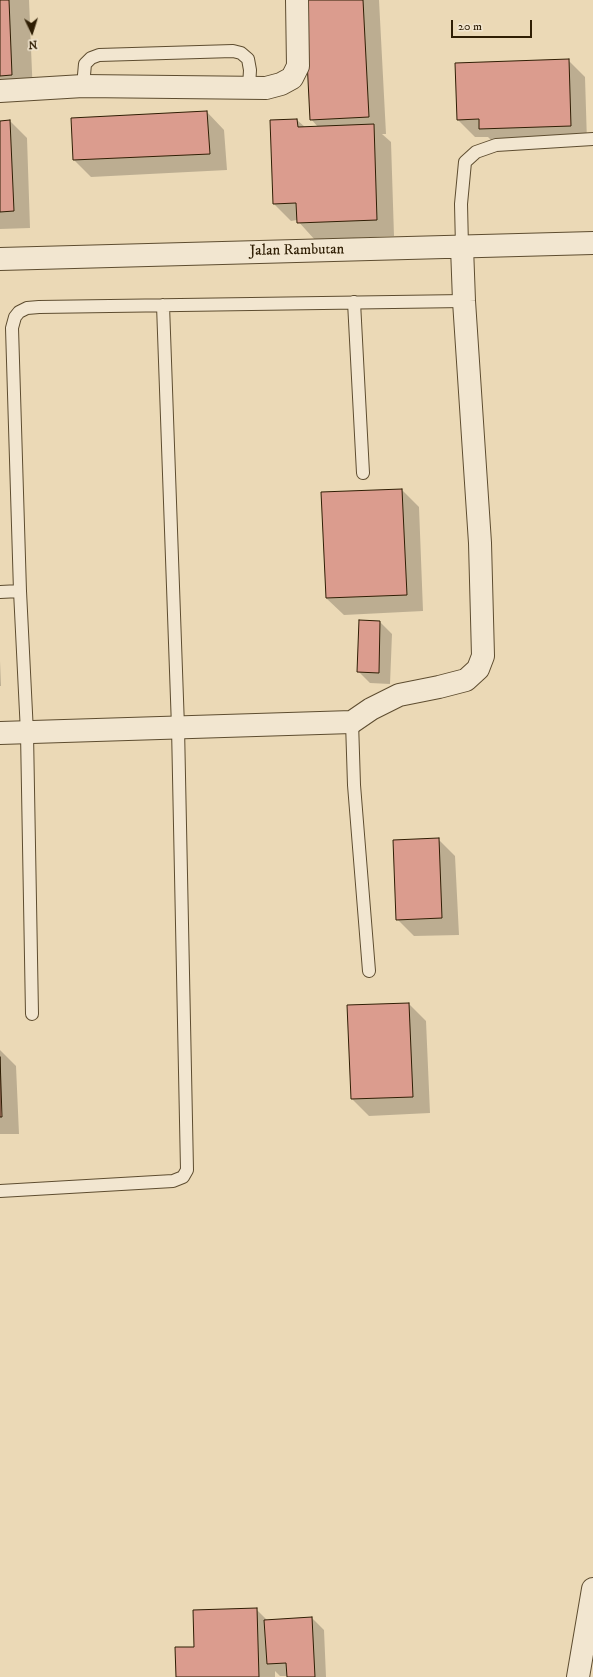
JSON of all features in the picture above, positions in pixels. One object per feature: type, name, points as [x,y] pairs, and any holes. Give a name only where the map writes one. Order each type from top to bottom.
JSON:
[{"type":"street","points":[[0,91],[84,86],[266,88],[282,84],[292,78],[298,66],[298,0]]},
{"type":"street","name":"Jalan Rambutan","points":[[0,259],[593,243]]},
{"type":"street","points":[[0,733],[352,722],[371,709],[399,694],[466,680],[478,669],[483,656],[480,535],[464,301],[462,246]]},
{"type":"street","points":[[578,1677],[593,1589]]},
{"type":"lane","points":[[84,86],[85,64],[90,58],[99,55],[232,51],[241,53],[248,59],[250,70],[249,87]]},
{"type":"lane","points":[[462,246],[461,204],[465,162],[476,152],[496,145],[593,139]]},
{"type":"lane","points":[[32,1014],[26,733],[12,328],[15,316],[27,308],[39,307],[464,301]]},
{"type":"lane","points":[[354,302],[363,473]]},
{"type":"lane","points":[[0,1191],[173,1181],[183,1177],[187,1170],[178,727],[163,305]]},
{"type":"lane","points":[[0,592],[20,592]]},
{"type":"lane","points":[[352,722],[354,785],[369,972]]},
{"type":"building","points":[[0,0],[9,0],[12,75],[0,76]]},
{"type":"building","points":[[304,0],[363,0],[369,117],[310,120]]},
{"type":"building","points":[[569,59],[571,126],[479,129],[479,119],[457,120],[455,63]]},
{"type":"building","points":[[207,111],[210,154],[73,160],[71,118]]},
{"type":"building","points":[[297,119],[298,127],[374,124],[377,220],[297,223],[296,203],[273,204],[270,120]]},
{"type":"building","points":[[10,120],[14,211],[0,212],[0,121]]},
{"type":"building","points":[[402,489],[407,595],[326,598],[321,492]]},
{"type":"building","points":[[359,620],[380,621],[379,673],[357,672]]},
{"type":"building","points":[[439,838],[442,918],[396,920],[393,840]]},
{"type":"building","points":[[409,1003],[413,1097],[351,1099],[347,1005]]},
{"type":"building","points":[[0,1057],[2,1117],[0,1117]]},
{"type":"building","points":[[257,1608],[259,1677],[176,1677],[175,1647],[194,1647],[193,1610]]},
{"type":"building","points":[[312,1617],[315,1677],[287,1677],[286,1663],[267,1664],[264,1620]]}]
